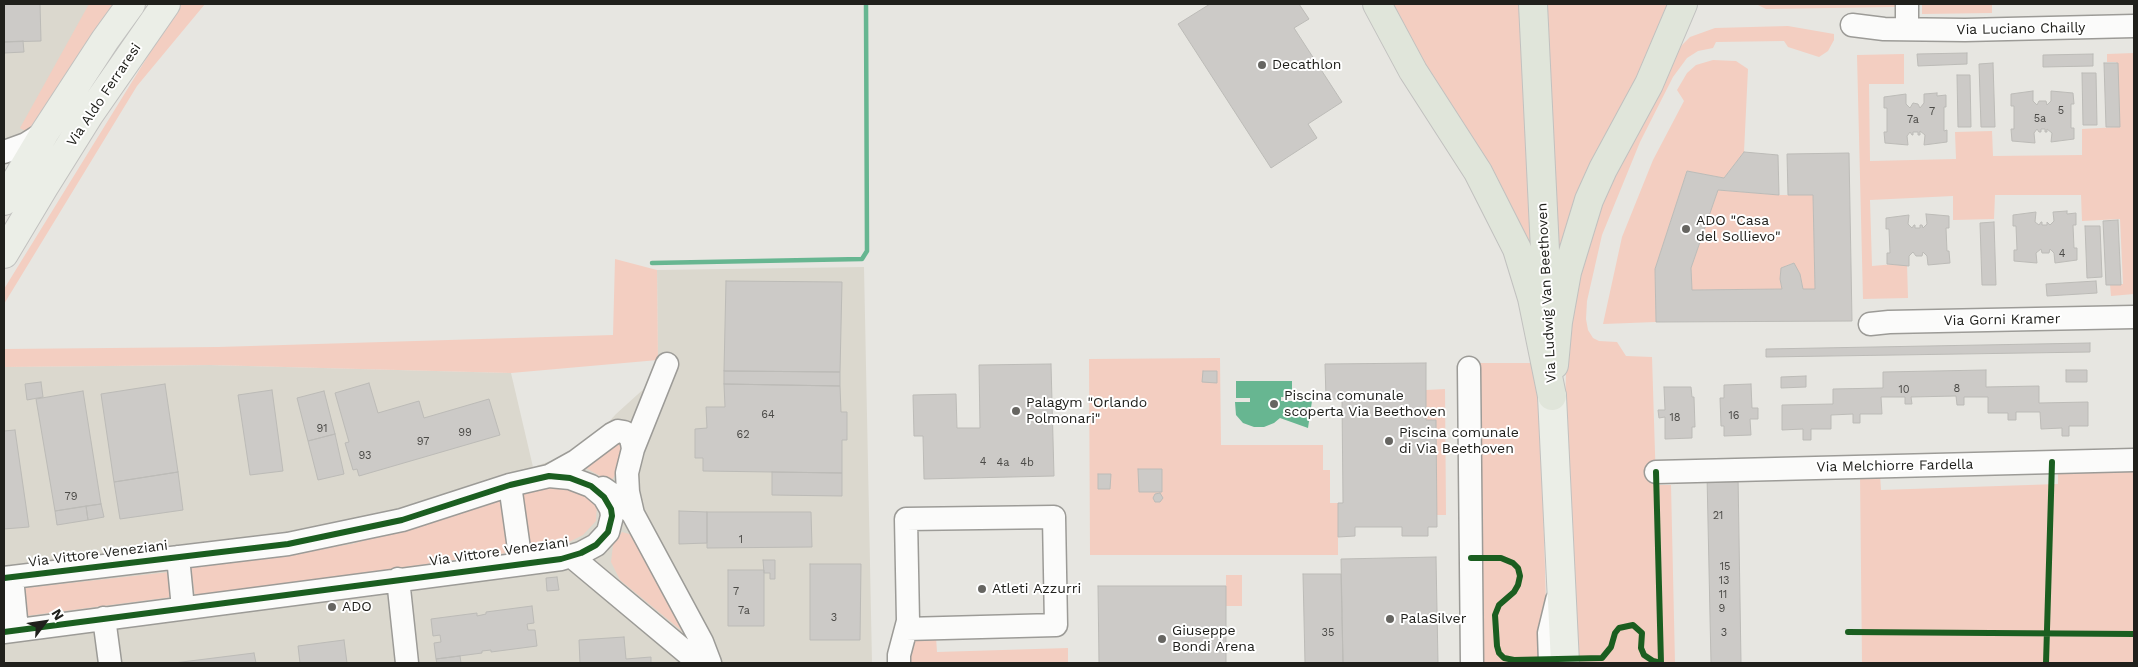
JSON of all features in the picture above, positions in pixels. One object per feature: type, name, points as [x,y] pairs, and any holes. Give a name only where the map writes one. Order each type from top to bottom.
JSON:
[{"type":"highway","points":[[1377,4],[1413,71],[1478,172],[1517,249],[1532,298],[1552,396]]},
{"type":"highway","name":"Via Ludwig Van Beethoven","points":[[1534,4],[1552,396]]},
{"type":"highway","points":[[1552,396],[1555,347],[1562,298],[1584,216],[1603,169],[1649,84],[1683,4]]},
{"type":"main road","name":"Via Aldo Ferraresi","points":[[4,201],[9,170],[45,132],[105,40],[132,4]]},
{"type":"main road","name":"Via Aldo Ferraresi","points":[[4,254],[89,115],[166,4]]},
{"type":"main road","points":[[9,170],[44,187]]},
{"type":"main road","name":"Via Ludwig Van Beethoven","points":[[1552,396],[1565,663]]},
{"type":"street","points":[[1852,25],[1907,29],[1906,4]]},
{"type":"street","name":"Via Luciano Chailly","points":[[1907,29],[1965,30],[2134,26]]},
{"type":"street","points":[[4,152],[26,144],[45,132]]},
{"type":"street","name":"Via Gorni Kramer","points":[[1870,324],[2134,317]]},
{"type":"street","points":[[633,514],[628,492],[627,473],[633,449],[667,364]]},
{"type":"street","points":[[1469,368],[1472,663]]},
{"type":"street","points":[[548,476],[576,461],[618,431],[630,436],[633,449]]},
{"type":"street","name":"Via Melchiorre Fardella","points":[[1656,472],[2134,460]]},
{"type":"street","name":"Via Vittore Veneziani","points":[[560,475],[582,481],[604,497],[611,509],[612,525],[596,544],[571,556],[10,631],[8,577],[288,544],[402,520],[510,485],[548,476],[560,475]]},
{"type":"street","points":[[582,481],[610,492],[626,505],[633,514],[702,642],[710,663]]},
{"type":"street","name":"Via Vittore Veneziani","points":[[510,485],[521,563]]},
{"type":"street","points":[[894,660],[908,621],[906,519],[1054,517],[1056,625],[906,629]]},
{"type":"street","points":[[571,556],[699,663]]},
{"type":"street","name":"Via Vittore Veneziani","points":[[178,557],[183,608]]},
{"type":"street","points":[[398,579],[407,663]]},
{"type":"street","name":"Via Ludwig Van Beethoven","points":[[1550,663],[1549,633],[1561,582]]},
{"type":"street","points":[[104,618],[110,663]]},
{"type":"shaded area","points":[[4,4],[123,4],[27,142],[4,142]]},
{"type":"shaded area","points":[[89,4],[115,4],[30,134],[20,128]]},
{"type":"shaded area","points":[[180,4],[205,4],[137,86],[4,304],[4,289]]},
{"type":"shaded area","points":[[1385,4],[1520,4],[1536,286]]},
{"type":"shaded area","points":[[1541,4],[1676,4],[1557,307]]},
{"type":"shaded area","points":[[1756,4],[1895,4],[1895,7],[1766,9]]},
{"type":"shaded area","points":[[1922,4],[1992,4],[1992,13],[1922,14]]},
{"type":"shaded area","points":[[1788,26],[1834,34],[1834,40],[1828,51],[1819,57],[1788,47],[1784,41],[1716,42],[1713,48],[1698,51],[1687,58],[1673,77],[1640,142],[1602,235],[1587,301],[1586,319],[1588,330],[1593,338],[1599,341],[1617,342],[1626,356],[1652,357],[1656,485],[1671,485],[1675,663],[1577,663],[1565,404],[1566,374],[1575,285],[1595,209],[1675,53],[1690,37],[1715,28]]},
{"type":"shaded area","points":[[2134,53],[2134,294],[2111,296],[2110,284],[2123,284],[2120,219],[2082,221],[2081,195],[1995,195],[1994,219],[1953,220],[1953,196],[1870,200],[1872,266],[1907,263],[1908,298],[1863,299],[1857,55],[1904,54],[1904,84],[1869,84],[1870,161],[1956,159],[1955,132],[1992,131],[1993,156],[2082,155],[2082,129],[2119,127],[2116,62],[2107,62],[2107,54]]},
{"type":"shaded area","points":[[1713,60],[1736,61],[1748,69],[1744,152],[1724,178],[1687,171],[1655,269],[1656,322],[1603,324],[1622,237],[1653,160],[1684,101],[1677,90],[1687,73],[1696,65]]},
{"type":"shaded area","points":[[1718,190],[1779,195],[1813,195],[1815,289],[1803,289],[1800,274],[1793,263],[1781,268],[1780,279],[1782,289],[1692,290],[1691,268]]},
{"type":"shaded area","points":[[615,259],[657,270],[658,360],[511,373],[210,365],[4,367],[4,349],[218,347],[613,335]]},
{"type":"shaded area","points":[[864,267],[872,663],[4,663],[4,367],[210,365],[511,373],[533,467],[583,450],[616,414],[658,376],[657,270]]},
{"type":"shaded area","points":[[1220,358],[1221,445],[1323,445],[1323,470],[1330,470],[1330,503],[1338,503],[1338,555],[1090,555],[1089,359]]},
{"type":"shaded area","points":[[1480,363],[1539,363],[1546,604],[1542,663],[1483,663]]},
{"type":"shaded area","name":"Piscina comunale scoperta Via Beethoven","points":[[1236,381],[1292,381],[1292,397],[1281,397],[1281,401],[1312,401],[1308,428],[1280,418],[1264,427],[1254,427],[1243,423],[1236,415],[1235,402],[1250,402],[1250,398],[1236,398]]},
{"type":"shaded area","points":[[1445,389],[1446,515],[1437,515],[1436,420],[1426,420],[1426,390]]},
{"type":"shaded area","points":[[617,442],[627,453],[611,482],[584,467]]},
{"type":"shaded area","points":[[2134,469],[2134,663],[1862,663],[1860,474],[1880,474],[1881,490],[2058,484],[2058,471]]},
{"type":"shaded area","points":[[563,484],[583,490],[597,504],[596,521],[583,535],[561,546],[530,549],[522,494]]},
{"type":"shaded area","points":[[505,499],[513,552],[195,596],[191,568],[352,544]]},
{"type":"shaded area","points":[[622,532],[629,534],[636,541],[682,631],[620,580],[611,562],[613,545]]},
{"type":"shaded area","points":[[170,572],[172,597],[26,616],[24,588]]},
{"type":"shaded area","points":[[1226,575],[1242,575],[1242,606],[1226,606]]},
{"type":"shaded area","points":[[936,637],[937,652],[1068,648],[1068,663],[908,663],[915,640]]},
{"type":"building","points":[[4,4],[40,4],[41,41],[4,42]]},
{"type":"building","name":"Decathlon","points":[[1210,4],[1299,4],[1309,19],[1294,28],[1342,102],[1308,124],[1317,138],[1271,168],[1178,24]]},
{"type":"building","points":[[23,41],[24,52],[4,53],[4,42]]},
{"type":"building","points":[[1967,53],[1967,64],[1918,66],[1917,54]]},
{"type":"building","points":[[2093,54],[2093,66],[2043,67],[2043,55]]},
{"type":"building","points":[[1993,63],[1995,127],[1981,127],[1979,64]]},
{"type":"building","points":[[2104,63],[2118,63],[2120,127],[2106,127]]},
{"type":"building","points":[[2082,73],[2096,73],[2097,125],[2083,125]]},
{"type":"building","points":[[1957,75],[1970,75],[1971,127],[1958,127]]},
{"type":"building","points":[[2033,91],[2033,101],[2037,105],[2039,101],[2046,101],[2047,105],[2051,101],[2051,91],[2073,93],[2074,104],[2071,104],[2071,128],[2074,128],[2074,139],[2051,142],[2052,133],[2047,129],[2047,132],[2045,132],[2045,129],[2041,129],[2041,132],[2039,132],[2037,129],[2034,133],[2035,143],[2012,141],[2011,129],[2014,129],[2014,106],[2011,106],[2011,94]]},
{"type":"building","points":[[1937,93],[1937,96],[1946,95],[1944,131],[1947,130],[1947,142],[1924,145],[1925,135],[1920,131],[1920,135],[1918,135],[1918,132],[1913,132],[1912,135],[1910,132],[1907,136],[1908,145],[1885,143],[1884,132],[1887,132],[1887,108],[1884,108],[1884,97],[1906,94],[1906,104],[1910,108],[1913,103],[1918,104],[1920,108],[1924,103],[1924,94]]},
{"type":"building","name":"ADO \"Casa del Sollievo\"","points":[[1744,152],[1778,155],[1779,195],[1718,190],[1691,268],[1692,290],[1782,289],[1780,279],[1781,268],[1794,263],[1800,274],[1803,289],[1815,289],[1813,195],[1788,195],[1787,154],[1849,153],[1852,321],[1656,322],[1655,269],[1687,171],[1724,178]]},
{"type":"building","points":[[2067,211],[2067,214],[2076,213],[2076,225],[2073,225],[2074,248],[2077,248],[2077,260],[2055,263],[2054,253],[2050,249],[2049,253],[2042,253],[2041,249],[2036,253],[2037,263],[2014,261],[2014,250],[2017,250],[2016,226],[2013,226],[2013,215],[2036,212],[2035,222],[2039,225],[2042,222],[2042,225],[2047,225],[2047,222],[2050,225],[2054,221],[2053,212]]},
{"type":"building","points":[[1926,214],[1949,216],[1949,228],[1946,228],[1947,251],[1949,251],[1950,263],[1928,265],[1927,256],[1923,252],[1922,256],[1916,256],[1913,252],[1909,256],[1909,266],[1887,264],[1887,253],[1890,253],[1889,229],[1886,229],[1886,218],[1909,215],[1908,224],[1912,228],[1915,225],[1915,228],[1920,228],[1920,225],[1922,225],[1923,228],[1927,224]]},
{"type":"building","points":[[2118,220],[2121,285],[2106,285],[2103,221]]},
{"type":"building","points":[[1994,222],[1996,285],[1982,285],[1980,223]]},
{"type":"building","points":[[2085,226],[2100,226],[2102,277],[2087,278]]},
{"type":"building","points":[[726,281],[842,282],[840,372],[724,371]]},
{"type":"building","points":[[2096,281],[2097,293],[2047,296],[2046,284]]},
{"type":"building","points":[[2090,343],[2090,352],[1766,357],[1766,349]]},
{"type":"building","name":"Piscina comunale di Via Beethoven","points":[[1426,363],[1426,420],[1436,420],[1437,527],[1428,527],[1428,536],[1402,536],[1402,527],[1355,527],[1355,536],[1338,537],[1338,503],[1343,503],[1342,399],[1326,399],[1325,364]]},
{"type":"building","name":"Palagym \"Orlando Polmonari\"","points":[[1051,364],[1054,476],[924,479],[923,436],[914,436],[913,395],[956,394],[957,428],[980,428],[979,365]]},
{"type":"building","points":[[1986,370],[1986,387],[2039,386],[2039,403],[2088,402],[2088,426],[2069,426],[2069,436],[2062,436],[2062,428],[2041,429],[2040,412],[2016,412],[2016,420],[2008,420],[2008,413],[1988,413],[1988,397],[1964,397],[1964,405],[1957,405],[1956,396],[1911,397],[1912,404],[1905,404],[1905,397],[1881,397],[1882,414],[1860,414],[1860,423],[1853,423],[1853,414],[1831,415],[1831,429],[1811,429],[1811,440],[1803,440],[1803,429],[1782,430],[1782,405],[1833,404],[1833,389],[1883,388],[1883,372]]},
{"type":"building","points":[[2066,370],[2087,370],[2087,382],[2066,382]]},
{"type":"building","points":[[724,371],[840,372],[840,386],[724,384]]},
{"type":"building","points":[[1203,371],[1217,371],[1217,383],[1202,382]]},
{"type":"building","points":[[1806,376],[1806,387],[1781,388],[1781,377]]},
{"type":"building","points":[[41,382],[43,397],[27,400],[25,384]]},
{"type":"building","points":[[369,383],[378,413],[419,401],[424,418],[489,399],[500,435],[359,476],[357,469],[353,470],[345,443],[349,442],[335,393]]},
{"type":"building","points":[[165,384],[178,472],[114,482],[101,394]]},
{"type":"building","points":[[724,384],[840,386],[841,412],[847,412],[847,440],[842,440],[842,473],[703,471],[703,458],[695,458],[695,429],[707,428],[706,407],[725,407]]},
{"type":"building","points":[[1751,384],[1752,408],[1758,408],[1758,419],[1750,419],[1751,435],[1724,436],[1724,426],[1721,426],[1720,398],[1724,398],[1724,385]]},
{"type":"building","points":[[1664,387],[1691,387],[1692,397],[1694,397],[1695,427],[1692,427],[1692,438],[1665,439],[1665,417],[1659,418],[1658,410],[1665,410]]},
{"type":"building","points":[[272,390],[283,471],[250,475],[238,395]]},
{"type":"building","points":[[83,391],[101,504],[55,511],[36,399]]},
{"type":"building","points":[[324,391],[335,434],[308,441],[297,398]]},
{"type":"building","points":[[15,430],[29,527],[4,529],[4,431]]},
{"type":"building","points":[[335,434],[344,474],[318,480],[308,441]]},
{"type":"building","points":[[1138,469],[1162,469],[1162,492],[1139,492]]},
{"type":"building","points":[[178,472],[183,510],[120,519],[114,482]]},
{"type":"building","points":[[772,472],[842,473],[842,496],[772,495]]},
{"type":"building","points":[[1098,474],[1111,474],[1110,489],[1098,489]]},
{"type":"building","points":[[1738,474],[1741,663],[1711,663],[1707,475]]},
{"type":"building","points":[[1160,493],[1163,498],[1160,502],[1155,502],[1153,498],[1155,494]]},
{"type":"building","points":[[101,504],[104,517],[88,520],[86,506]]},
{"type":"building","points":[[86,506],[88,520],[57,525],[55,511]]},
{"type":"building","points":[[679,511],[707,512],[707,543],[679,544]]},
{"type":"building","points":[[707,512],[811,512],[812,547],[707,548]]},
{"type":"building","name":"PalaSilver","points":[[1436,557],[1438,663],[1343,663],[1341,559]]},
{"type":"building","points":[[763,560],[775,560],[775,579],[770,579],[770,573],[764,573]]},
{"type":"building","points":[[810,564],[861,564],[860,640],[810,640]]},
{"type":"building","points":[[728,570],[764,570],[764,626],[728,626]]},
{"type":"building","points":[[1303,574],[1341,574],[1343,663],[1305,663]]},
{"type":"building","points":[[557,577],[559,590],[547,591],[546,578]]},
{"type":"building","name":"Giuseppe Bondi Arena","points":[[1098,586],[1226,586],[1226,663],[1099,663]]},
{"type":"building","points":[[532,606],[534,623],[527,624],[528,630],[535,630],[537,646],[491,652],[491,650],[482,651],[482,653],[436,659],[434,643],[441,642],[440,635],[433,636],[431,619],[477,613],[477,616],[486,614],[486,612]]},
{"type":"building","points":[[624,637],[626,659],[651,657],[651,663],[580,663],[579,640]]},
{"type":"building","points":[[344,640],[347,663],[300,663],[298,646]]},
{"type":"building","points":[[254,653],[256,663],[174,663]]},
{"type":"building","points":[[460,656],[461,663],[437,663],[436,659]]},
{"type":"waterway","points":[[652,263],[862,259],[867,251],[866,4]]},
{"type":"cycle path","points":[[2046,663],[2052,462]]},
{"type":"cycle path","points":[[1471,558],[1501,558],[1513,563],[1518,568],[1520,576],[1518,585],[1514,592],[1499,605],[1495,615],[1497,646],[1499,653],[1504,658],[1514,660],[1602,658],[1611,647],[1615,633],[1619,628],[1633,625],[1642,633],[1641,648],[1644,655],[1653,661],[1661,663],[1656,472]]},
{"type":"cycle path","points":[[4,578],[288,544],[402,520],[510,485],[549,476],[570,478],[591,486],[604,497],[611,509],[612,516],[608,532],[596,545],[581,553],[561,559],[4,632]]},
{"type":"cycle path","points":[[1848,632],[2134,634]]},
{"type":"place","name":"Decathlon","points":[[1262,65]]},
{"type":"place","name":"ADO \"Casa del Sollievo\"","points":[[1686,229]]},
{"type":"place","name":"Piscina comunale scoperta Via Beethoven","points":[[1274,404]]},
{"type":"place","name":"Palagym \"Orlando Polmonari\"","points":[[1016,411]]},
{"type":"place","name":"Piscina comunale di Via Beethoven","points":[[1389,441]]},
{"type":"place","name":"Atleti Azzurri","points":[[982,589]]},
{"type":"place","name":"ADO","points":[[332,607]]},
{"type":"place","name":"PalaSilver","points":[[1390,619]]},
{"type":"place","name":"Giuseppe Bondi Arena","points":[[1162,639]]}]
